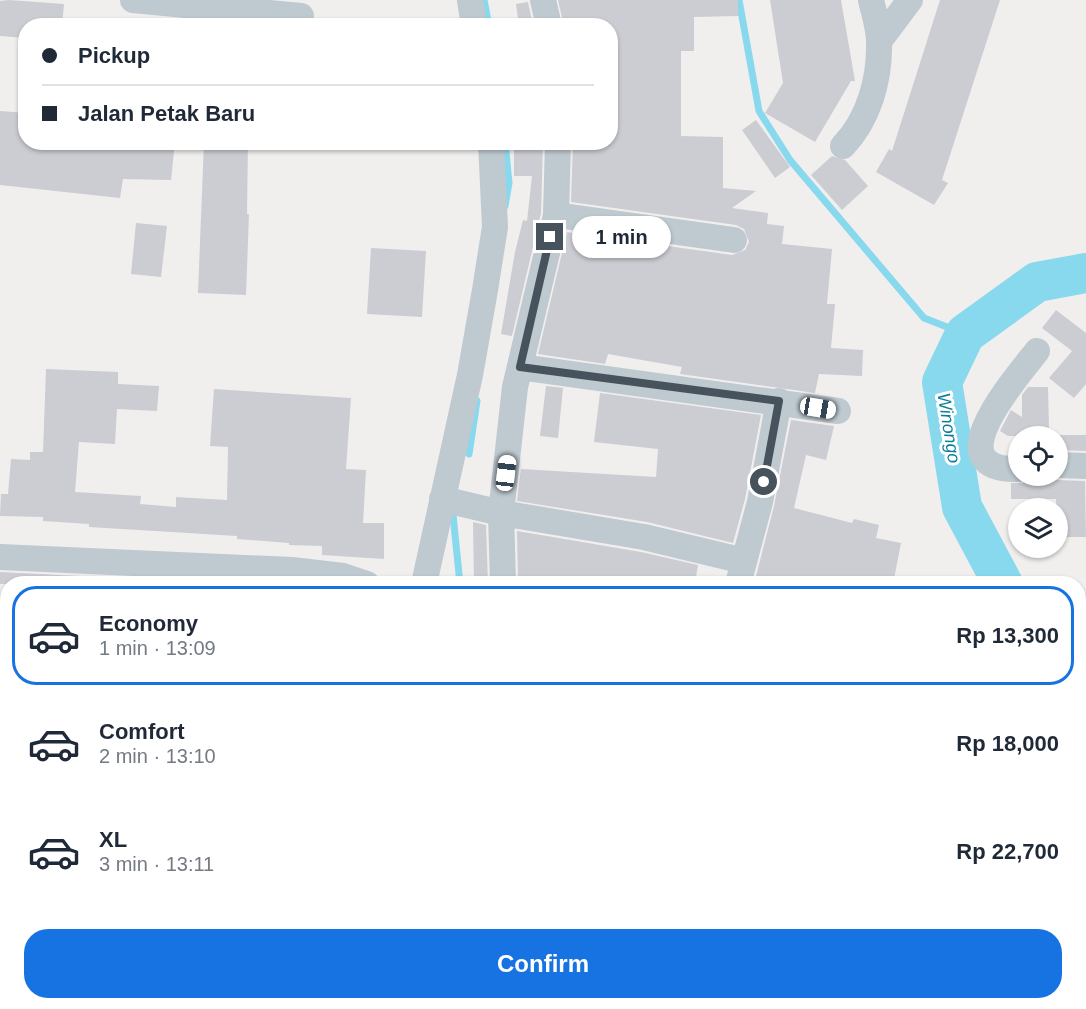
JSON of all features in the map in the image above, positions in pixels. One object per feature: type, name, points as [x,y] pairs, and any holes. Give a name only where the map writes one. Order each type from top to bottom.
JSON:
[{"type":"street","points":[[133,0],[301,16]]},
{"type":"street","points":[[470,0],[473,18]]},
{"type":"street","points":[[543,0],[547,18]]},
{"type":"street","points":[[843,146],[861,125],[869,103],[880,40],[871,0]]},
{"type":"street","points":[[880,40],[910,0]]},
{"type":"street","points":[[426,576],[470,375],[495,227],[491,150]]},
{"type":"street","points":[[503,576],[501,513],[520,367],[556,214],[558,150]]},
{"type":"street","points":[[556,214],[734,240]]},
{"type":"street","points":[[1008,469],[998,469],[989,465],[982,458],[980,438],[1011,384],[1037,351]]},
{"type":"street","points":[[520,367],[779,401],[838,411]]},
{"type":"street","points":[[442,499],[501,513],[612,530],[741,572],[760,502],[779,401]]},
{"type":"street","points":[[1068,465],[1086,466]]},
{"type":"street","points":[[0,557],[292,570],[343,576]]},
{"type":"building","points":[[558,0],[738,0],[738,16],[694,17],[694,51],[681,51],[681,136],[723,137],[723,188],[756,191],[732,208],[768,213],[767,224],[784,226],[782,244],[832,249],[827,304],[835,304],[831,348],[863,350],[862,376],[819,374],[815,393],[680,374],[682,367],[608,354],[605,364],[538,354],[567,232],[732,255],[745,250],[749,242],[744,229],[736,225],[571,202],[573,150],[618,150],[618,18],[562,18]]},
{"type":"building","points":[[770,0],[841,0],[855,81],[851,81],[815,142],[765,113],[783,83]]},
{"type":"building","points":[[940,0],[1000,0],[942,180],[948,183],[934,205],[876,172],[889,149],[892,151]]},
{"type":"building","points":[[0,1],[64,4],[63,18],[18,18],[18,37],[0,36]]},
{"type":"building","points":[[528,2],[531,18],[518,18],[516,4]]},
{"type":"building","points":[[0,111],[18,112],[18,150],[174,150],[171,180],[123,179],[120,198],[0,185]]},
{"type":"building","points":[[756,120],[790,167],[775,178],[742,130]]},
{"type":"building","points":[[204,150],[248,150],[247,214],[249,214],[246,295],[198,293]]},
{"type":"building","points":[[514,150],[543,150],[541,213],[512,336],[501,334],[515,252],[523,220],[527,221],[532,176],[514,176]]},
{"type":"building","points":[[832,156],[845,160],[868,186],[842,210],[811,175]]},
{"type":"building","points":[[136,223],[167,226],[161,277],[131,274]]},
{"type":"building","points":[[371,248],[426,251],[422,317],[367,314]]},
{"type":"building","points":[[1056,310],[1086,333],[1086,384],[1074,398],[1049,378],[1072,351],[1042,328]]},
{"type":"building","points":[[46,369],[118,372],[118,384],[159,386],[157,411],[117,409],[115,444],[79,442],[75,492],[141,496],[140,504],[176,507],[176,497],[227,500],[228,447],[210,446],[214,389],[351,398],[346,469],[366,470],[363,523],[384,523],[384,559],[322,555],[322,546],[237,539],[237,536],[89,527],[89,524],[43,521],[43,517],[0,516],[1,494],[8,494],[11,459],[30,460],[30,452],[43,452]]},
{"type":"building","points":[[546,386],[563,388],[558,438],[540,436]]},
{"type":"building","points":[[1028,387],[1048,387],[1049,426],[1008,426],[1008,436],[1000,431],[1011,410],[1022,417],[1022,395]]},
{"type":"building","points":[[600,393],[761,415],[745,499],[733,543],[647,522],[517,501],[521,469],[656,477],[658,449],[594,442]]},
{"type":"building","points":[[791,420],[834,426],[826,460],[806,455],[794,508],[852,523],[854,519],[879,525],[876,538],[901,543],[895,576],[756,576],[774,506]]},
{"type":"building","points":[[1068,435],[1086,435],[1086,451],[1068,450]]},
{"type":"building","points":[[1068,480],[1085,481],[1086,537],[1068,537],[1068,498],[1011,498],[1011,486],[1068,486]]},
{"type":"building","points":[[473,522],[486,525],[488,576],[474,576]]},
{"type":"building","points":[[517,531],[641,552],[698,565],[696,576],[518,576]]},
{"type":"building","points":[[0,572],[80,576],[0,576]]},
{"type":"waterway","points":[[484,0],[487,18]]},
{"type":"waterway","points":[[739,0],[759,111],[790,160],[924,318],[965,334]]},
{"type":"waterway","points":[[505,206],[509,183],[506,150]]},
{"type":"waterway","name":"Winongo","points":[[999,576],[962,507],[942,382],[965,334],[1037,282],[1086,273]]},
{"type":"waterway","points":[[469,454],[477,401]]},
{"type":"waterway","points":[[452,505],[459,576]]},
{"type":"route","points":[[550,237],[520,367],[779,401],[764,482]]}]
